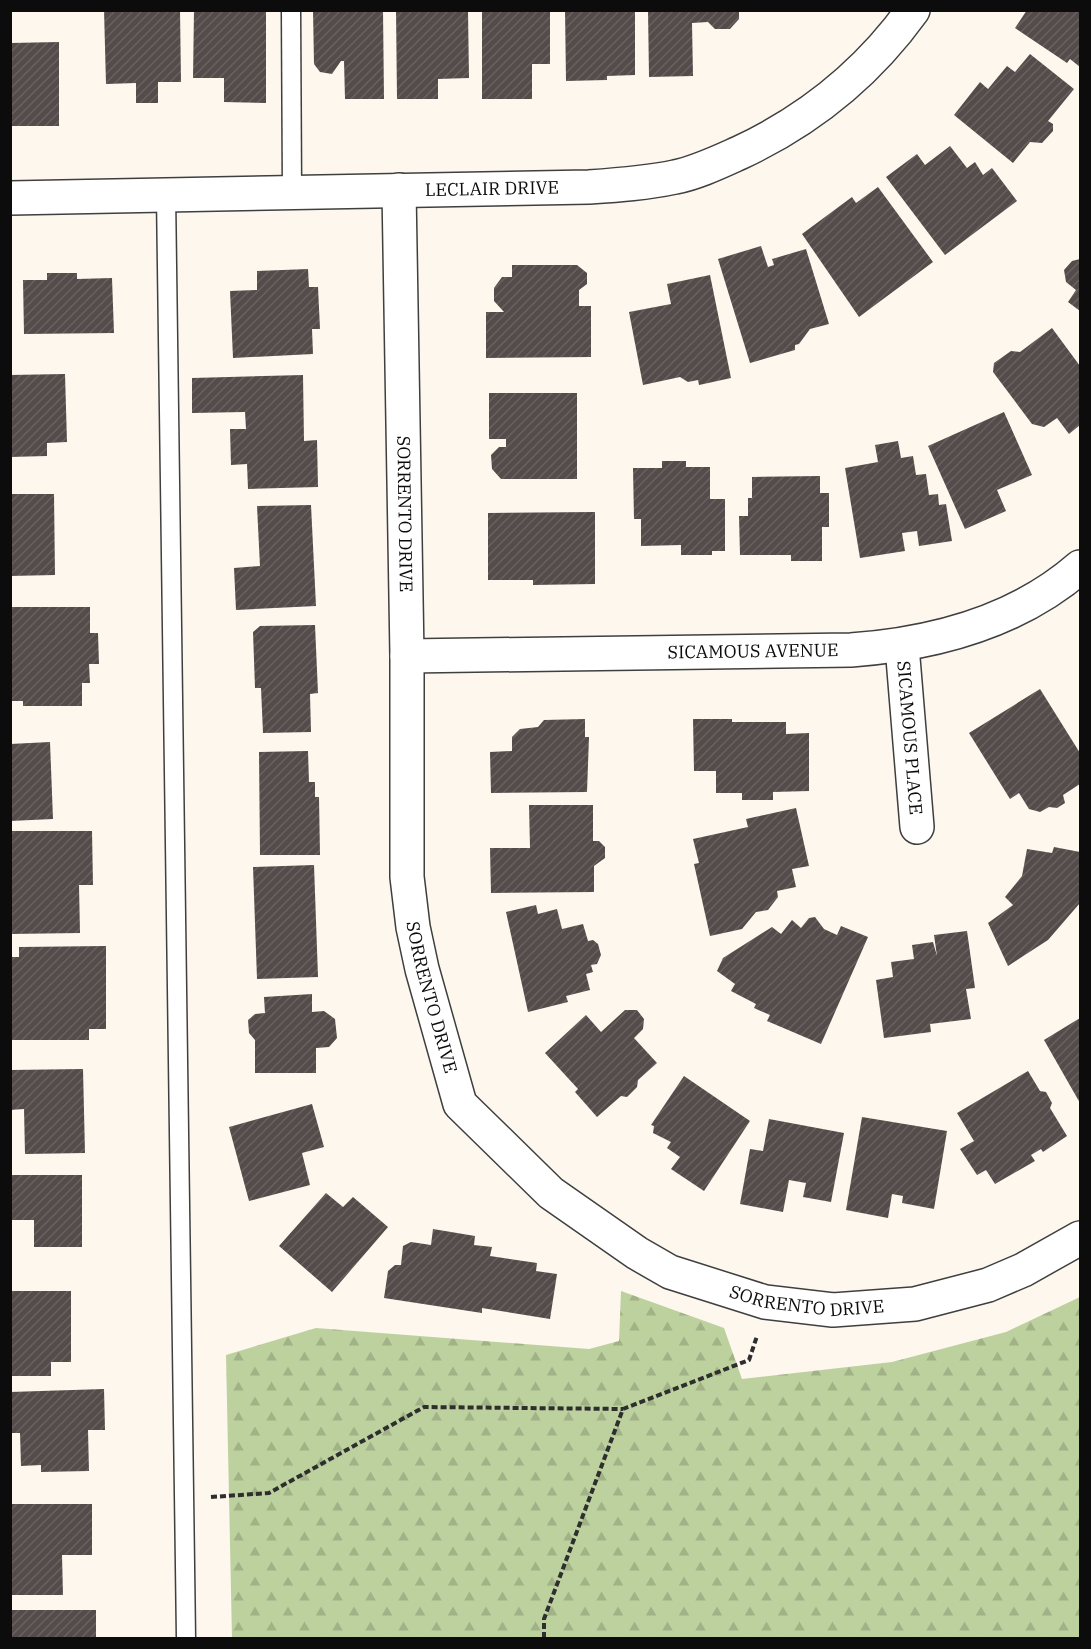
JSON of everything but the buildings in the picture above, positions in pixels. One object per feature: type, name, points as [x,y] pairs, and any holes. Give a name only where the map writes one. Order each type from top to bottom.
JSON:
[{"type":"street","name":"LECLAIR DRIVE","points":[[10,198],[589,187],[677,177],[760,143],[807,116],[871,63],[913,10]]},
{"type":"street","name":"SORRENTO DRIVE","points":[[399,190],[407,656],[407,877],[412,927],[460,1104],[551,1193],[619,1242],[670,1272],[765,1302],[833,1310],[915,1304],[988,1285],[1023,1270],[1080,1238]]},
{"type":"street","name":"SICAMOUS AVENUE","points":[[407,656],[852,650],[902,646],[967,630],[1028,603],[1080,567]]},
{"type":"street","name":"SICAMOUS PLACE","points":[[902,646],[917,827]]},
{"type":"lane","points":[[291,10],[291,191]]},
{"type":"lane","points":[[166,194],[186,1638]]},
{"type":"path","points":[[183,1499],[269,1493],[424,1407],[623,1409],[749,1360],[765,1302]]},
{"type":"path","points":[[544,1638],[544,1619],[623,1409]]},
{"type":"green space","points":[[621,1291],[724,1328],[742,1379],[892,1362],[1006,1332],[1080,1297],[1080,1638],[232,1638],[226,1355],[316,1328],[589,1349],[619,1341]]}]
